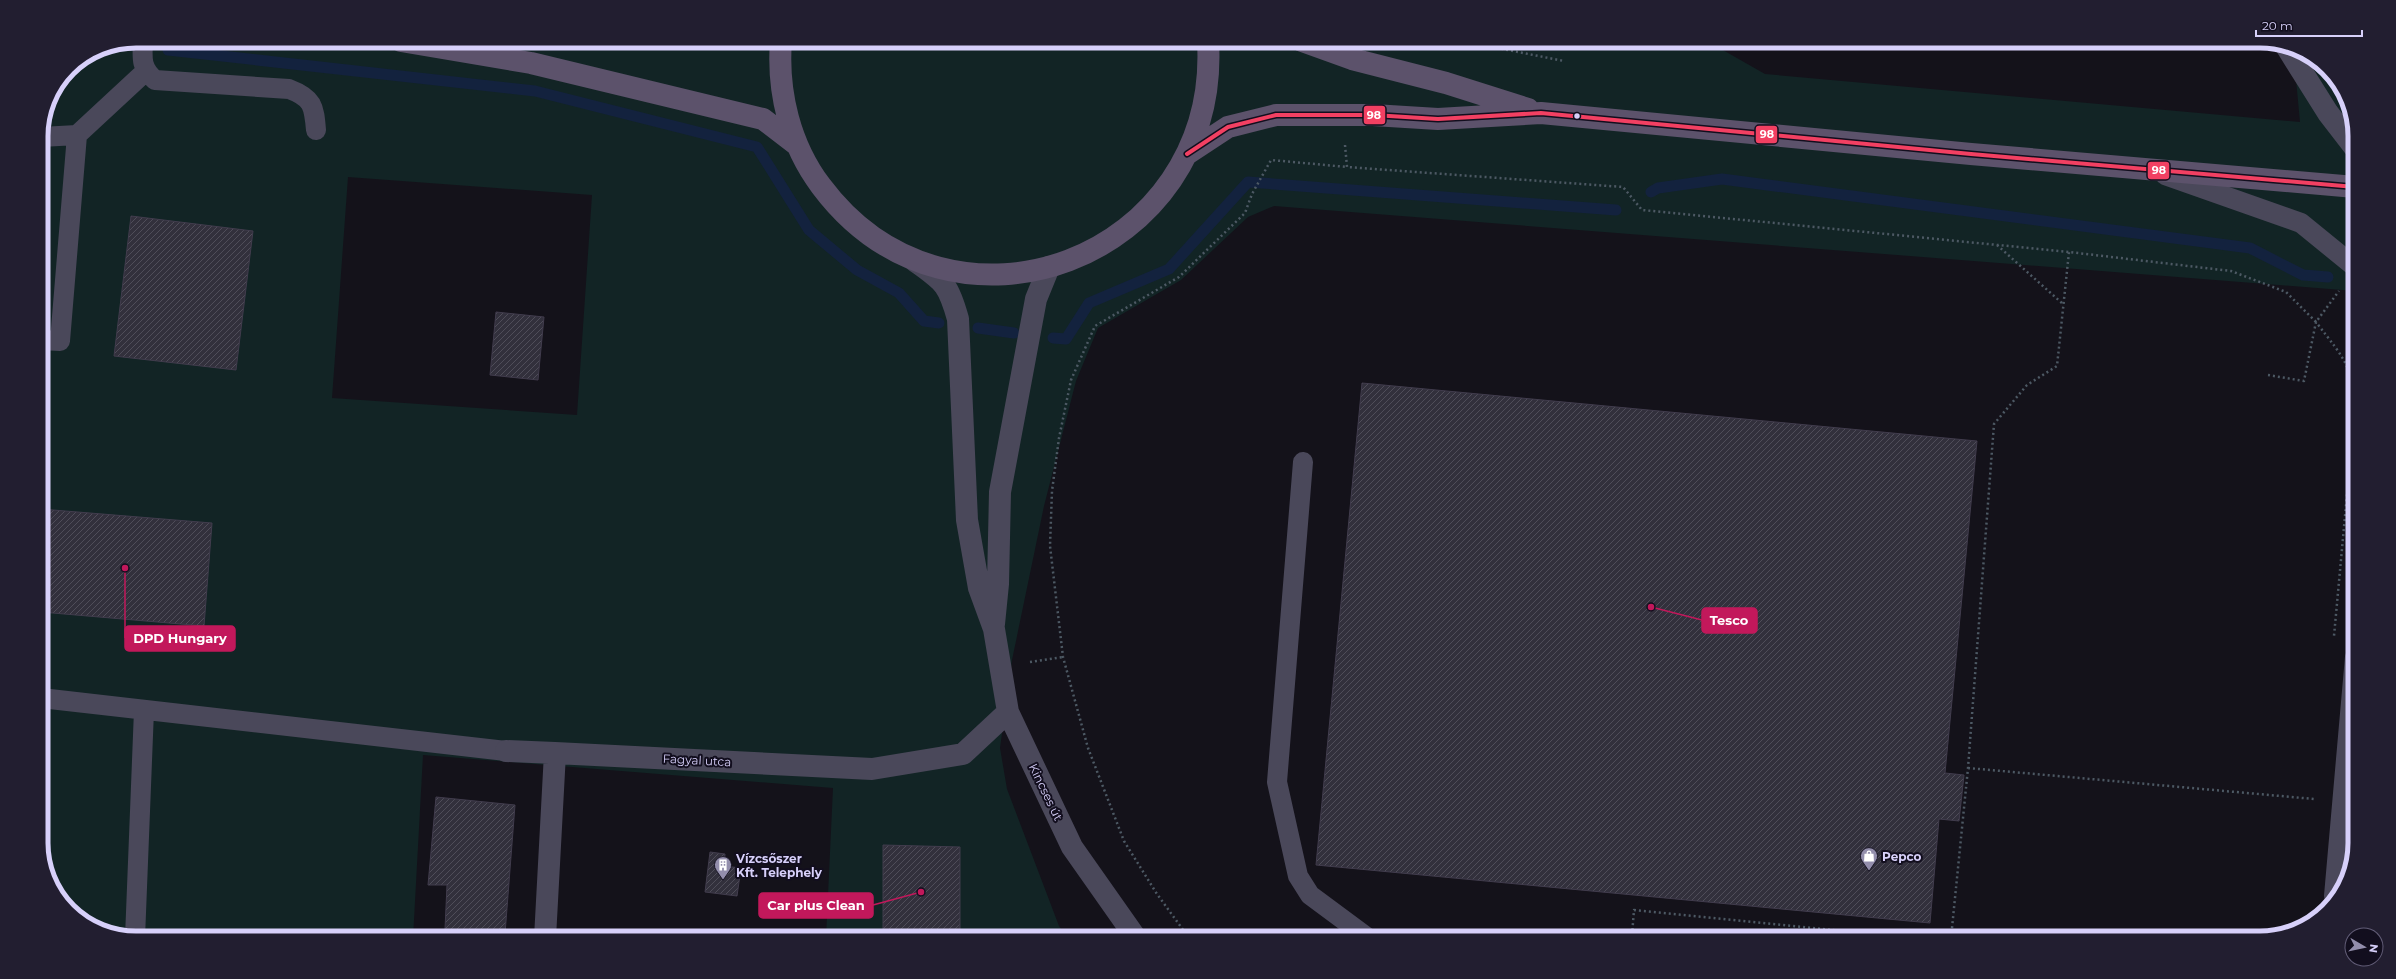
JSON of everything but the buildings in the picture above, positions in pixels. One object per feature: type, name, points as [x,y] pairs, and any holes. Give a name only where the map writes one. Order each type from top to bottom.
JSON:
[{"type":"main road","points":[[442,48],[531,63],[763,119],[797,145]]},
{"type":"main road","points":[[781,48],[782,87],[788,117],[797,145],[812,174],[841,210],[855,223],[882,243],[911,258],[933,266],[979,274],[1026,272],[1049,267],[1092,251],[1130,226],[1162,193],[1187,154],[1204,108],[1209,60],[1208,48]]},
{"type":"main road","points":[[1321,48],[1352,59],[1446,83],[1541,112]]},
{"type":"main road","points":[[1187,154],[1228,127],[1276,115],[1343,117],[1373,115],[1438,119],[1541,112],[1971,154],[2348,186]]},
{"type":"street","points":[[2291,54],[2324,107],[2348,139]]},
{"type":"street","points":[[911,258],[944,283],[952,297],[958,319],[967,520],[978,588],[994,629]]},
{"type":"street","points":[[994,629],[998,584],[1000,492],[1036,299],[1049,267]]},
{"type":"street","name":"Kincses út","points":[[994,629],[1008,712],[1072,847],[1131,931]]},
{"type":"street","name":"Fagyal utca","points":[[506,751],[872,769],[964,754],[1008,712]]},
{"type":"street","points":[[545,931],[555,753]]},
{"type":"lane","points":[[143,48],[142,56],[146,71],[156,80],[290,90],[305,95],[314,108],[316,130]]},
{"type":"lane","points":[[48,136],[77,135],[146,71]]},
{"type":"lane","points":[[48,340],[60,341],[77,135]]},
{"type":"lane","points":[[2142,168],[2301,223],[2348,261]]},
{"type":"lane","points":[[1303,462],[1277,782],[1298,876],[1310,894],[1359,931]]},
{"type":"lane","points":[[48,699],[506,751]]},
{"type":"lane","points":[[136,931],[144,710]]},
{"type":"lane","points":[[2335,889],[2348,736]]},
{"type":"path","points":[[1498,48],[1564,61]]},
{"type":"path","points":[[1343,117],[1347,167]]},
{"type":"path","points":[[1184,931],[1156,894],[1124,842],[1088,748],[1063,657],[1050,546],[1052,491],[1059,438],[1071,380],[1095,326],[1179,277],[1245,213],[1252,194],[1270,160],[1623,187],[1642,210],[2068,252],[2231,271],[2286,292],[2316,322],[2348,365]]},
{"type":"path","points":[[1997,245],[2064,304]]},
{"type":"path","points":[[1952,931],[1968,768],[1994,424],[2027,385],[2057,366],[2068,252]]},
{"type":"path","points":[[2268,375],[2304,381],[2316,322],[2342,287]]},
{"type":"path","points":[[2334,640],[2348,465]]},
{"type":"path","points":[[1968,768],[2320,799]]},
{"type":"path","points":[[1632,931],[1634,910],[1842,931]]},
{"type":"shaded area","points":[[131,48],[1719,48],[1765,74],[2300,122],[2294,55],[2313,66],[2322,74],[2336,92],[2343,108],[2348,131],[2348,290],[1274,206],[1248,217],[1181,280],[1098,328],[1076,381],[1044,506],[1012,660],[1000,748],[1007,789],[1059,926],[1063,931],[826,931],[833,788],[423,755],[413,931],[125,930],[97,922],[87,916],[74,905],[60,887],[51,866],[48,848],[48,136],[51,113],[63,87],[78,70],[97,57]],"holes":[[[348,177],[592,195],[577,415],[332,398]]]},
{"type":"waterway","points":[[168,50],[535,91],[757,147],[809,230],[857,270],[899,293],[924,321],[939,323]]},
{"type":"waterway","points":[[1651,192],[1658,188],[1722,179],[2250,248],[2303,275],[2328,277]]},
{"type":"waterway","points":[[1053,338],[1066,339],[1089,303],[1169,269],[1248,182],[1616,210]]},
{"type":"waterway","points":[[978,328],[1014,333]]},
{"type":"transit line","name":"98","points":[[1187,154],[1228,127],[1276,115],[1373,115],[1438,119],[1541,113],[1971,154],[2348,186]]},
{"type":"place","name":"DPD Hungary","points":[[125,568]]},
{"type":"place","name":"Tesco","points":[[1651,607]]},
{"type":"place","name":"Pepco","points":[[1869,871]]},
{"type":"place","name":"Vízcsőszer Kft. Telephely","points":[[723,880]]},
{"type":"place","name":"Car plus Clean","points":[[921,892]]}]
